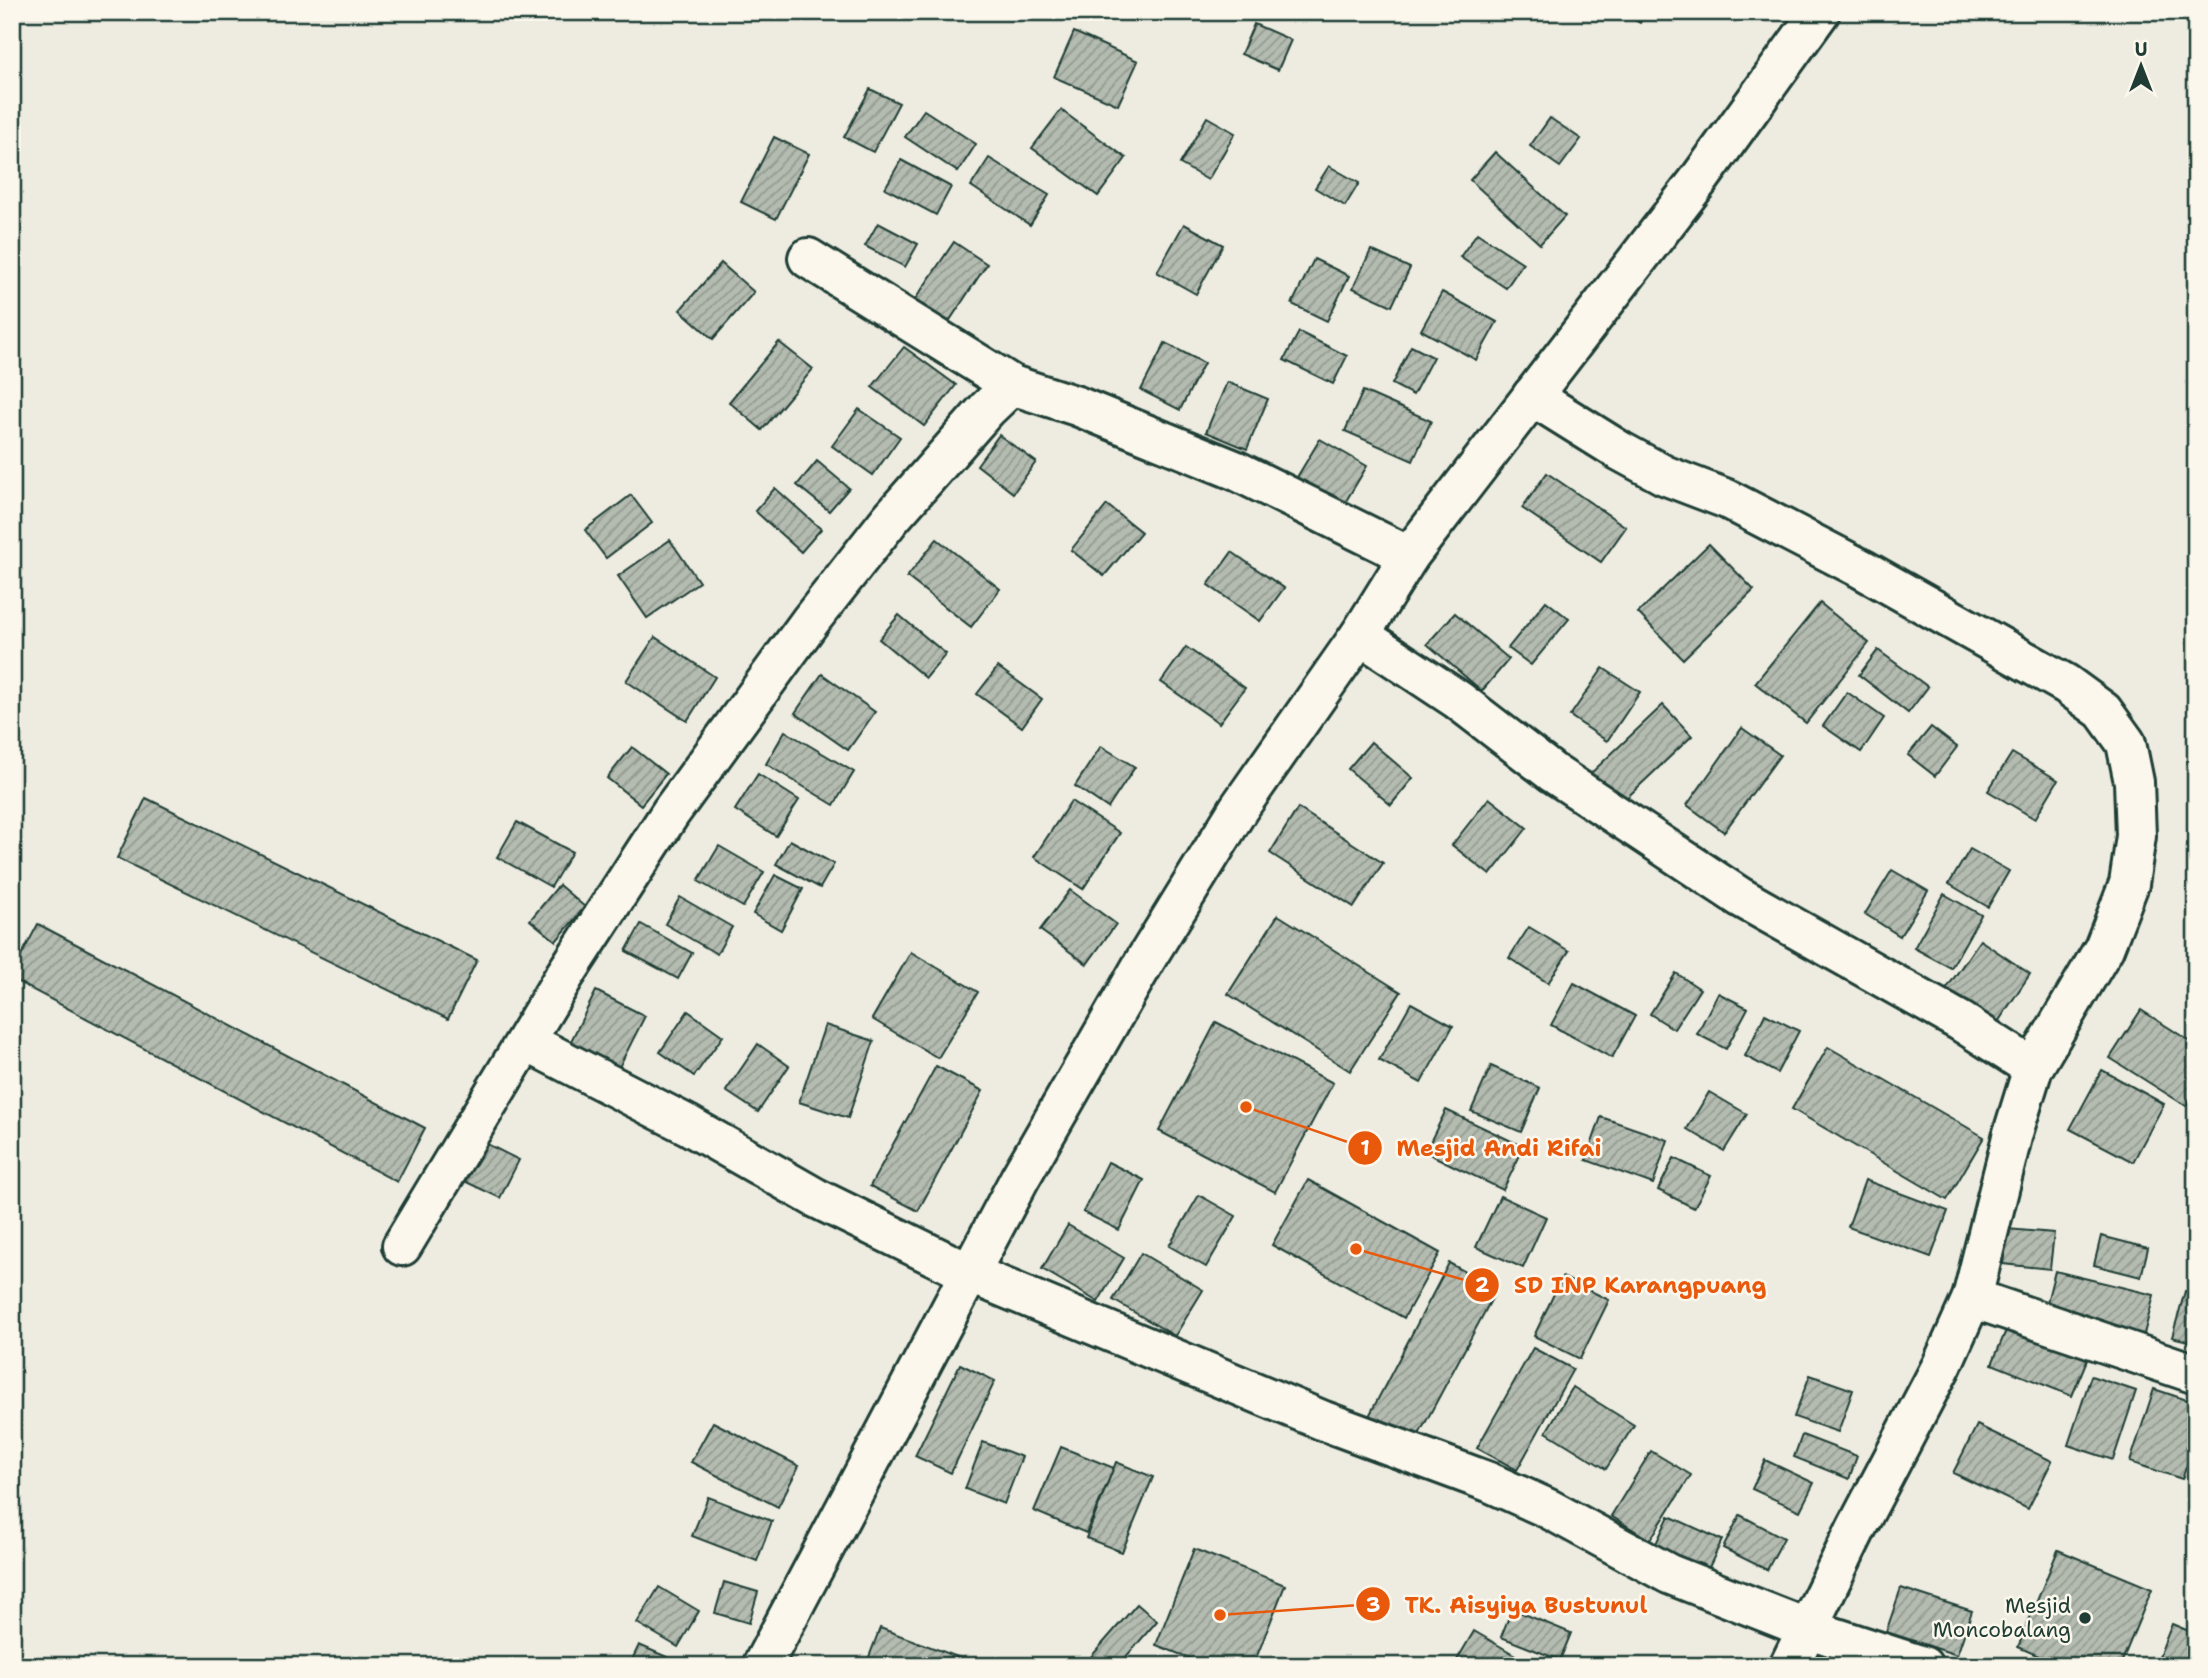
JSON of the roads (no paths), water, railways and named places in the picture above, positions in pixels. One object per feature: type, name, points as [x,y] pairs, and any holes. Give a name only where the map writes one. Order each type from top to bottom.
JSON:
[{"type":"street","points":[[762,1666],[969,1273],[1153,947],[1239,808],[1360,635],[1409,556],[1698,181],[1820,12]]},
{"type":"street","points":[[808,258],[1012,386],[1077,406],[1237,471],[1409,556]]},
{"type":"street","points":[[402,1246],[565,975],[671,812],[811,620],[891,518],[987,409],[1012,386]]},
{"type":"street","points":[[1532,396],[1664,475],[1727,499],[1862,569],[2010,651],[2103,710],[2126,743],[2134,782],[2136,836],[2129,884],[2104,948],[2033,1068],[2012,1133],[1972,1298],[1942,1365],[1789,1666]]},
{"type":"street","points":[[1360,635],[1458,701],[1553,774],[1740,897],[1915,995],[2033,1068]]},
{"type":"street","points":[[527,1042],[688,1125],[816,1198],[969,1273],[1324,1421],[1489,1482],[1549,1509],[1669,1574],[1806,1628],[1923,1666]]},
{"type":"street","points":[[1972,1298],[2196,1374]]},
{"type":"place","name":"Mesjid Andi Rifai","points":[[1246,1107]]},
{"type":"place","name":"SD INP Karangpuang","points":[[1356,1249]]},
{"type":"place","name":"TK. Aisyiya Bustunul","points":[[1220,1615]]},
{"type":"place","name":"Mesjid Moncobalang","points":[[2085,1618]]}]
